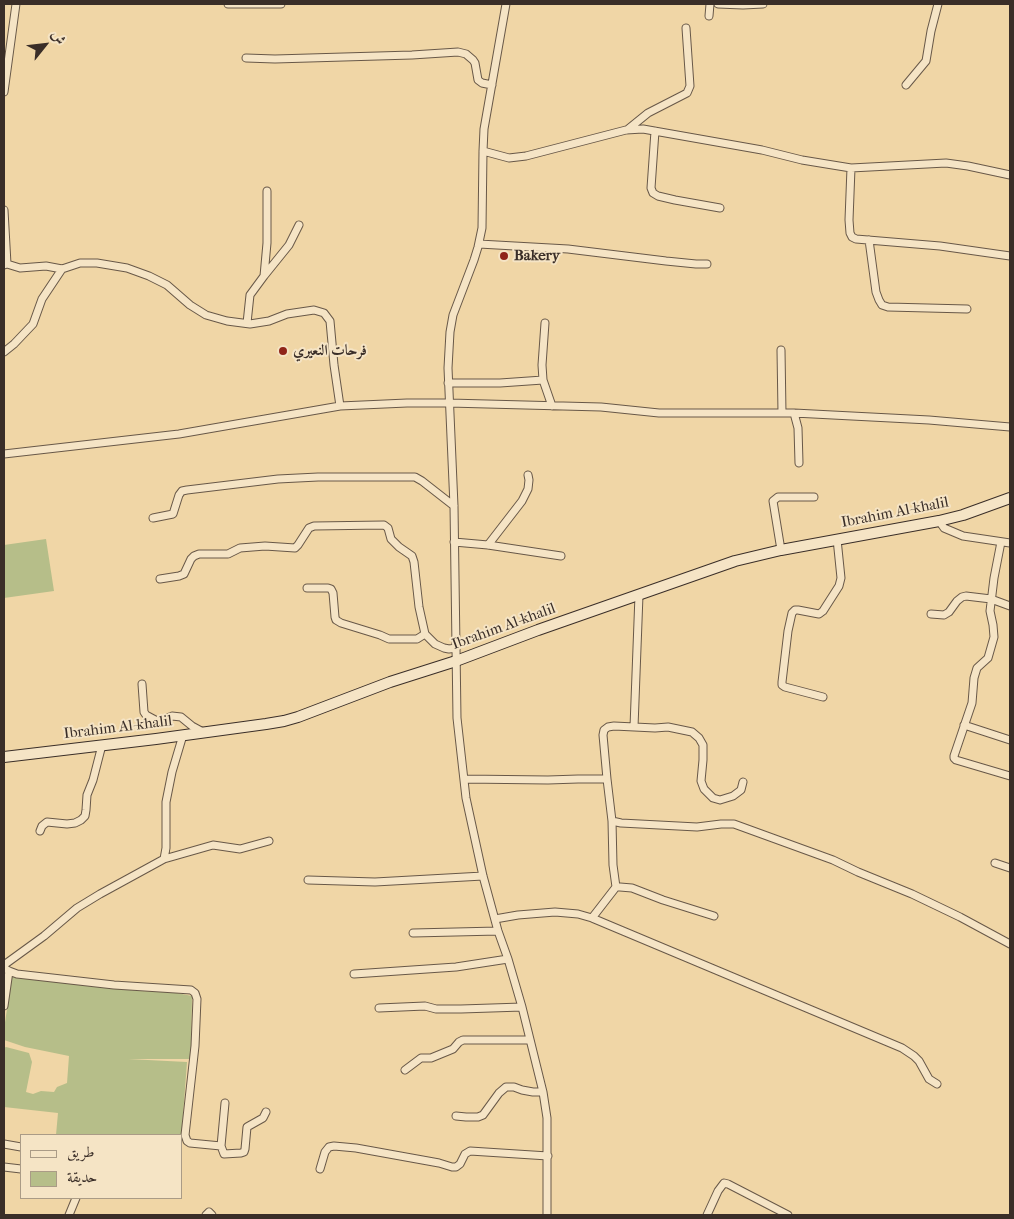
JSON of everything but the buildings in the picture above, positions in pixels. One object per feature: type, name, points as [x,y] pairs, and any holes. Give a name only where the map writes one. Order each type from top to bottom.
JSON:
[{"type":"street","points":[[4,92],[16,4]]},
{"type":"street","points":[[228,4],[280,4]]},
{"type":"street","points":[[506,4],[484,130],[482,228],[479,244],[453,315],[450,332],[448,383],[454,506],[456,661],[458,718],[466,798],[483,876],[522,1007],[543,1092],[547,1118],[547,1215]]},
{"type":"street","points":[[709,16],[710,4]]},
{"type":"street","points":[[718,4],[763,4]]},
{"type":"street","points":[[906,86],[926,62],[938,4]]},
{"type":"street","points":[[626,130],[648,113],[687,93],[690,86],[686,28]]},
{"type":"street","points":[[246,58],[275,59],[458,52],[466,54],[473,60],[478,80],[492,85]]},
{"type":"street","points":[[483,151],[509,158],[526,156],[626,130],[643,130],[762,150],[802,160],[851,168],[946,163],[1010,175]]},
{"type":"street","points":[[656,132],[651,188],[653,193],[674,200],[720,208]]},
{"type":"street","points":[[851,168],[849,220],[852,237],[856,239],[940,246],[1010,256]]},
{"type":"street","points":[[264,276],[267,243],[267,191]]},
{"type":"street","points":[[4,210],[5,264],[20,268],[46,266],[62,269],[80,263],[98,263],[127,268],[167,285],[190,305],[206,315],[227,320],[247,323],[314,310],[324,313],[330,321],[340,406]]},
{"type":"street","points":[[247,323],[250,296],[289,245],[299,225]]},
{"type":"street","points":[[869,240],[876,292],[882,305],[888,307],[967,309]]},
{"type":"street","points":[[479,244],[568,248],[666,261],[707,264]]},
{"type":"street","points":[[4,352],[33,324],[42,299],[62,269]]},
{"type":"street","points":[[545,323],[542,365],[544,380],[552,406]]},
{"type":"street","points":[[781,350],[782,412]]},
{"type":"street","points":[[448,383],[500,383],[544,380]]},
{"type":"street","points":[[4,454],[179,434],[340,406],[449,403],[601,407],[659,413],[782,412],[929,420],[1010,427]]},
{"type":"street","points":[[794,413],[798,428],[799,463]]},
{"type":"street","points":[[488,545],[522,501],[528,489],[528,475]]},
{"type":"street","points":[[153,518],[173,514],[182,491],[278,479],[318,477],[415,477],[454,506]]},
{"type":"street","points":[[781,550],[773,501],[778,497],[814,497]]},
{"type":"street","name":"Ibrahim Al-khalil","points":[[4,757],[266,724],[298,717],[390,682],[456,661],[538,630],[735,561],[781,550],[963,515],[1010,498]]},
{"type":"street","points":[[939,520],[944,528],[963,536],[1010,543]]},
{"type":"street","points":[[160,578],[184,574],[191,559],[199,554],[224,554],[240,548],[265,546],[294,548],[309,528],[314,526],[384,525],[388,528],[391,539],[412,556],[419,608],[425,634],[435,644],[449,649],[456,648]]},
{"type":"street","points":[[823,697],[785,687],[782,685],[782,682],[792,613],[795,610],[815,614],[823,612],[839,586],[841,578],[838,539]]},
{"type":"street","points":[[454,542],[561,556]]},
{"type":"street","points":[[1001,542],[990,611],[994,637],[988,658],[976,668],[972,703],[954,758],[1010,776]]},
{"type":"street","points":[[308,588],[331,589],[333,592],[334,617],[341,623],[389,639],[417,639],[425,634]]},
{"type":"street","points":[[634,727],[639,595]]},
{"type":"street","points":[[931,614],[944,615],[950,612],[957,601],[966,596],[992,599],[1010,606]]},
{"type":"street","points":[[142,684],[144,712],[146,715],[159,722],[172,716],[181,716],[192,726],[203,732]]},
{"type":"street","points":[[964,725],[1010,740]]},
{"type":"street","points":[[616,888],[604,730],[614,726],[668,727],[692,732],[703,745],[701,781],[704,789],[713,798],[720,800],[734,796],[741,790],[744,782]]},
{"type":"street","points":[[164,859],[166,848],[166,802],[172,772],[183,735]]},
{"type":"street","points":[[40,831],[46,822],[68,824],[81,820],[84,816],[87,795],[102,745]]},
{"type":"street","points":[[464,779],[607,779]]},
{"type":"street","points":[[612,821],[697,827],[734,824],[833,860],[912,894],[1010,944]]},
{"type":"street","points":[[4,1006],[5,968],[78,908],[100,894],[164,859],[213,845],[240,849],[269,841]]},
{"type":"street","points":[[995,863],[1010,868]]},
{"type":"street","points":[[308,880],[375,882],[483,876]]},
{"type":"street","points":[[592,918],[616,888],[620,886],[632,888],[714,916]]},
{"type":"street","points":[[495,919],[555,912],[578,914],[592,918],[902,1048],[919,1061],[929,1078],[937,1084]]},
{"type":"street","points":[[414,933],[498,931]]},
{"type":"street","points":[[354,974],[456,967],[508,959]]},
{"type":"street","points":[[5,968],[17,974],[114,985],[187,989],[193,991],[197,999],[195,1046],[185,1138],[190,1143],[221,1146]]},
{"type":"street","points":[[379,1008],[425,1006],[436,1009],[462,1010],[522,1007]]},
{"type":"street","points":[[406,1070],[421,1058],[431,1058],[453,1049],[463,1040],[530,1040]]},
{"type":"street","points":[[456,1116],[478,1117],[483,1115],[499,1093],[506,1087],[543,1092]]},
{"type":"street","points":[[225,1103],[221,1146],[224,1154],[244,1152],[247,1127],[263,1118],[266,1112]]},
{"type":"street","points":[[4,1144],[20,1146]]},
{"type":"street","points":[[320,1169],[325,1152],[329,1147],[334,1146],[356,1148],[452,1167],[460,1164],[465,1154],[470,1151],[548,1156]]},
{"type":"street","points":[[4,1167],[20,1169]]},
{"type":"street","points":[[707,1215],[718,1190],[724,1183],[788,1215]]},
{"type":"street","points":[[69,1215],[76,1199]]},
{"type":"street","points":[[206,1215],[209,1212],[212,1215]]},
{"type":"green space","points":[[46,539],[54,591],[4,598],[4,545]]},
{"type":"green space","points":[[12,976],[139,991],[172,992],[192,996],[191,1059],[128,1059],[187,1062],[182,1134],[56,1134],[58,1113],[4,1107],[4,1048],[29,1053],[32,1062],[26,1092],[33,1094],[41,1091],[54,1092],[57,1087],[67,1083],[69,1056],[25,1047],[4,1040]]},
{"type":"place","name":"Bakery","points":[[504,256]]},
{"type":"place","name":"فرحات النعيري","points":[[283,351]]}]
